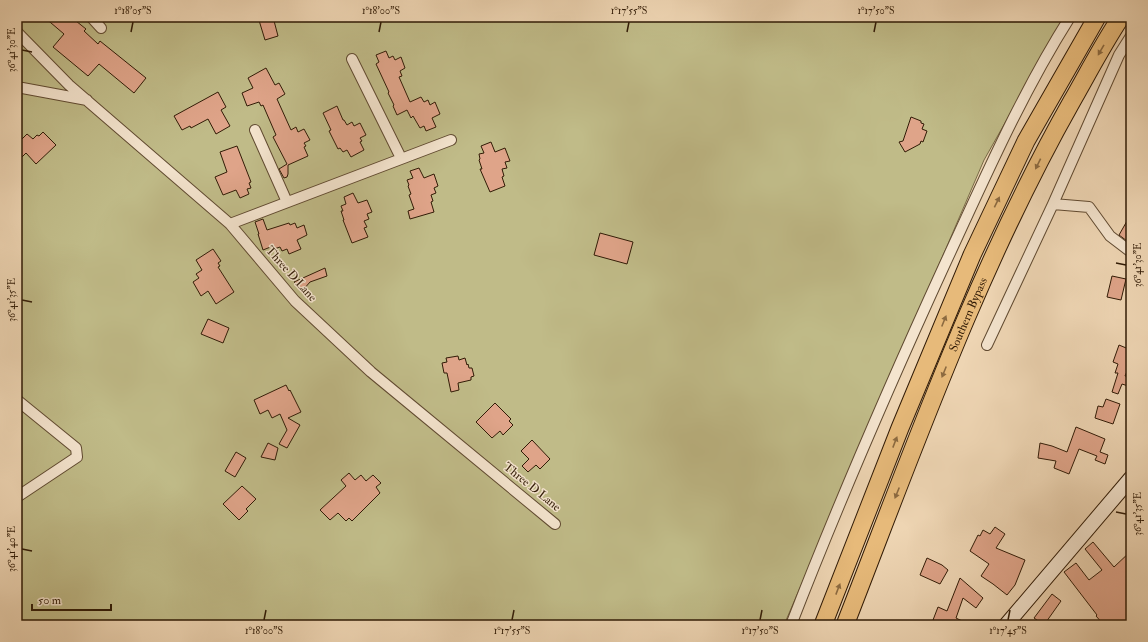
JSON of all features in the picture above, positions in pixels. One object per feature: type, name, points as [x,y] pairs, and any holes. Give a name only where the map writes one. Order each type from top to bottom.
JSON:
[{"type":"highway","name":"Southern Bypass","points":[[823,625],[900,428],[972,255],[1026,141],[1097,17]]},
{"type":"highway","name":"Southern Bypass","points":[[845,625],[970,307],[1044,153],[1121,17]]},
{"type":"main road","points":[[1006,625],[1131,478]]},
{"type":"street","points":[[90,17],[101,28]]},
{"type":"street","points":[[791,625],[872,428],[978,192],[1038,69],[1070,17]]},
{"type":"street","name":"Three D Lane","points":[[17,32],[69,85],[230,224],[295,301],[371,372],[555,524]]},
{"type":"street","points":[[987,345],[1053,204],[1119,55],[1131,36]]},
{"type":"street","points":[[352,59],[401,158]]},
{"type":"street","points":[[17,87],[86,100]]},
{"type":"street","points":[[255,130],[287,202]]},
{"type":"street","points":[[230,224],[451,140]]},
{"type":"street","points":[[1053,204],[1089,207],[1110,236],[1131,252]]},
{"type":"street","points":[[17,400],[76,448],[77,457],[17,497]]},
{"type":"shaded area","points":[[17,17],[1065,17],[984,160],[784,625],[17,625]]},
{"type":"building","points":[[44,17],[71,17],[86,29],[84,31],[98,44],[100,41],[146,78],[134,93],[99,64],[88,76],[53,47],[64,34]]},
{"type":"building","points":[[258,17],[273,17],[278,36],[265,40]]},
{"type":"building","points":[[386,51],[389,58],[393,56],[395,60],[401,57],[405,68],[400,71],[402,76],[399,77],[410,102],[421,97],[424,102],[428,100],[430,105],[435,102],[440,114],[432,118],[436,127],[426,131],[424,126],[420,128],[413,116],[411,118],[407,110],[397,115],[388,93],[389,92],[376,64],[379,62],[376,55]]},
{"type":"building","points":[[266,68],[275,85],[279,83],[285,94],[277,99],[291,130],[296,127],[298,132],[304,129],[310,140],[304,143],[308,156],[288,165],[288,174],[287,177],[284,178],[279,169],[287,164],[273,137],[276,135],[263,105],[261,106],[259,102],[247,106],[242,93],[253,88],[248,78]]},
{"type":"building","points":[[218,92],[226,107],[221,110],[230,126],[216,134],[208,119],[191,128],[190,126],[182,130],[174,116]]},
{"type":"building","points":[[337,106],[343,120],[347,125],[352,122],[354,126],[360,123],[366,135],[360,138],[362,141],[360,142],[364,150],[351,157],[347,150],[343,152],[340,148],[338,149],[329,131],[331,130],[323,113]]},
{"type":"building","points":[[911,117],[921,121],[921,123],[924,124],[922,129],[927,131],[923,142],[921,141],[920,144],[905,152],[899,142],[903,141]]},
{"type":"building","points":[[43,132],[56,145],[36,164],[26,153],[17,162],[17,134],[22,139],[27,134],[33,139]]},
{"type":"building","points":[[491,142],[495,152],[505,148],[510,161],[505,162],[507,168],[502,169],[504,176],[502,177],[505,186],[490,192],[480,169],[482,169],[479,154],[484,153],[481,146]]},
{"type":"building","points":[[237,146],[251,182],[249,183],[251,188],[247,189],[249,194],[240,198],[236,190],[223,195],[215,177],[227,172],[220,152]]},
{"type":"building","points":[[419,168],[424,178],[434,174],[438,186],[434,188],[436,193],[431,195],[433,201],[431,202],[434,212],[410,219],[408,211],[414,209],[409,195],[411,194],[407,180],[413,178],[410,171]]},
{"type":"building","points":[[353,193],[358,203],[367,200],[372,212],[367,214],[369,219],[364,221],[367,227],[364,228],[368,237],[352,243],[343,220],[341,211],[343,211],[341,206],[346,204],[344,197]]},
{"type":"building","points":[[1131,214],[1131,244],[1119,235]]},
{"type":"building","points":[[263,219],[267,230],[289,223],[290,225],[295,223],[297,228],[304,225],[307,235],[297,240],[301,249],[289,254],[287,249],[282,251],[280,247],[274,249],[273,246],[263,250],[255,222]]},
{"type":"building","points":[[600,233],[633,242],[627,264],[594,255]]},
{"type":"building","points":[[213,249],[221,261],[218,263],[220,266],[218,267],[234,292],[216,304],[208,291],[201,296],[193,282],[199,278],[196,274],[202,270],[196,260]]},
{"type":"building","points":[[325,268],[327,276],[310,282],[303,290],[294,282]]},
{"type":"building","points":[[1112,276],[1126,279],[1121,300],[1107,297]]},
{"type":"building","points":[[208,319],[229,328],[223,343],[201,334]]},
{"type":"building","points":[[1119,345],[1131,350],[1128,359],[1131,360],[1131,362],[1125,376],[1131,377],[1131,387],[1122,384],[1118,394],[1112,392],[1118,373],[1115,373],[1118,364],[1113,362]]},
{"type":"building","points":[[458,356],[459,360],[465,358],[469,368],[472,368],[474,376],[471,377],[471,380],[458,383],[459,390],[451,392],[447,373],[444,373],[442,363],[447,362],[446,358]]},
{"type":"building","points":[[286,385],[301,412],[288,418],[300,425],[287,448],[279,444],[287,430],[280,414],[272,418],[268,410],[260,414],[254,400]]},
{"type":"building","points":[[1106,399],[1120,404],[1113,424],[1095,418],[1098,406],[1103,407]]},
{"type":"building","points":[[495,403],[511,419],[509,421],[513,425],[503,435],[500,431],[492,438],[476,422]]},
{"type":"building","points":[[1076,427],[1105,439],[1100,452],[1108,455],[1105,464],[1095,460],[1097,456],[1079,449],[1069,474],[1054,468],[1056,461],[1038,458],[1040,443],[1067,452]]},
{"type":"building","points":[[532,440],[550,459],[540,469],[536,465],[528,472],[522,466],[529,459],[521,451]]},
{"type":"building","points":[[268,443],[278,448],[275,460],[261,457]]},
{"type":"building","points":[[236,452],[246,458],[235,477],[225,471]]},
{"type":"building","points":[[349,473],[355,480],[361,475],[366,481],[373,475],[381,483],[376,487],[380,493],[352,521],[349,518],[346,521],[338,513],[330,520],[320,510],[346,486],[341,480]]},
{"type":"building","points":[[242,486],[256,499],[246,509],[248,511],[239,520],[223,504]]},
{"type":"building","points":[[995,527],[1005,534],[996,548],[1025,560],[1015,585],[1007,595],[981,576],[989,564],[970,551],[978,535],[980,536],[983,530],[990,534]]},
{"type":"building","points":[[1093,542],[1114,567],[1131,551],[1131,576],[1127,580],[1131,584],[1131,625],[1115,625],[1112,621],[1108,625],[1104,625],[1064,572],[1076,563],[1089,580],[1102,570],[1085,549]]},
{"type":"building","points":[[927,558],[942,565],[948,570],[940,584],[920,575]]},
{"type":"building","points":[[960,578],[983,598],[976,608],[963,598],[956,618],[970,625],[944,625],[933,620],[938,607],[947,611]]},
{"type":"building","points":[[1052,594],[1061,601],[1044,625],[1034,618]]}]
